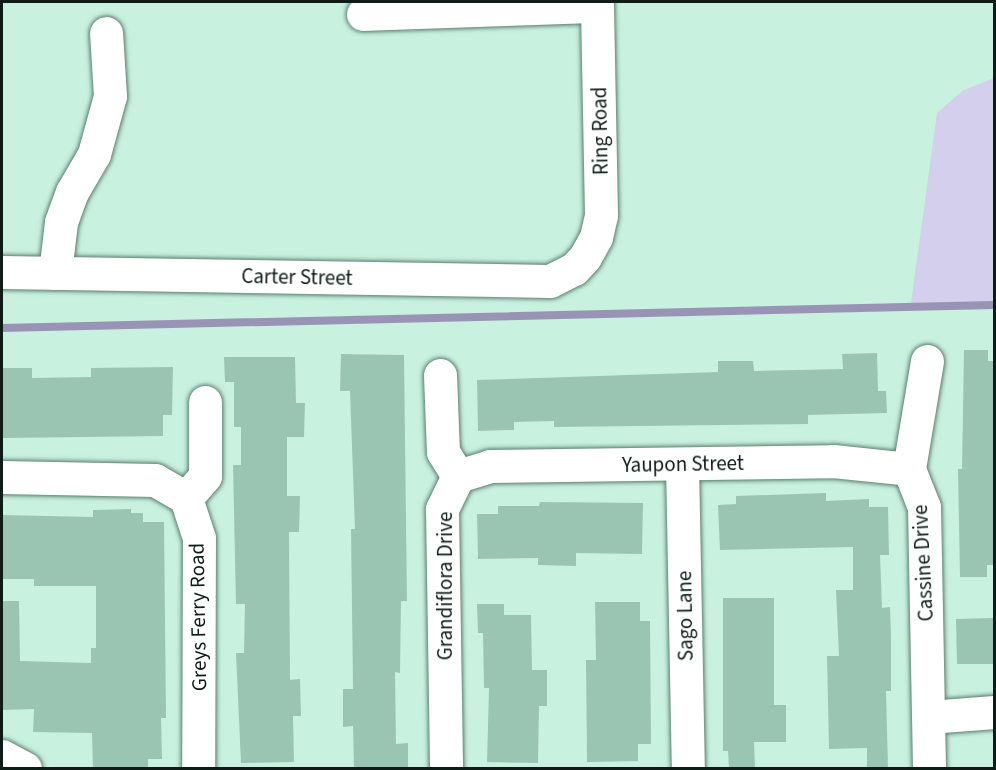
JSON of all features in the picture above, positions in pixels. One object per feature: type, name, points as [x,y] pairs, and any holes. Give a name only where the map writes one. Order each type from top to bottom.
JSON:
[{"type":"street","points":[[363,14],[597,4]]},
{"type":"street","name":"Ring Road","points":[[585,257],[596,237],[601,215],[597,4]]},
{"type":"street","points":[[55,273],[61,222],[72,192],[94,154],[110,96],[106,33]]},
{"type":"street","name":"Carter Street","points":[[2,272],[550,281],[574,269],[585,257]]},
{"type":"street","points":[[909,469],[927,361]]},
{"type":"street","points":[[440,375],[442,452],[458,476]]},
{"type":"street","points":[[2,477],[155,480],[186,498],[205,476],[205,402]]},
{"type":"street","name":"Yaupon Street","points":[[458,476],[490,466],[833,461],[909,469]]},
{"type":"street","name":"Sago Lane","points":[[682,464],[688,768]]},
{"type":"street","name":"Cassine Drive","points":[[909,469],[924,507],[929,768]]},
{"type":"street","name":"Grandiflora Drive","points":[[446,768],[442,509],[458,476]]},
{"type":"street","name":"Greys Ferry Road","points":[[186,498],[199,538],[198,768]]},
{"type":"street","points":[[929,717],[994,712]]},
{"type":"street","points":[[2,756],[25,768]]},
{"type":"shaded area","points":[[994,78],[994,309],[910,310],[937,113],[962,91]]},
{"type":"building","points":[[964,350],[988,350],[988,361],[994,361],[994,565],[987,565],[987,577],[960,577],[958,469],[962,469]]},
{"type":"building","points":[[877,353],[878,391],[886,391],[887,413],[808,415],[808,424],[554,427],[554,421],[514,422],[514,430],[478,431],[477,380],[718,372],[718,361],[753,361],[754,371],[843,369],[842,354]]},
{"type":"building","points":[[341,354],[404,355],[407,601],[401,601],[400,673],[395,672],[396,744],[408,743],[408,768],[354,768],[353,726],[343,727],[343,689],[353,689],[351,529],[355,529],[350,391],[340,391]]},
{"type":"building","points":[[224,357],[295,357],[296,403],[305,403],[304,437],[287,437],[287,496],[300,496],[299,532],[289,532],[290,680],[300,679],[301,716],[293,716],[294,762],[241,763],[236,653],[244,653],[245,604],[236,604],[233,465],[241,465],[241,427],[234,427],[234,382],[225,382]]},
{"type":"building","points":[[173,367],[172,415],[163,415],[163,436],[2,438],[2,368],[32,368],[32,378],[91,377],[91,368]]},
{"type":"building","points":[[826,493],[826,501],[869,499],[869,507],[888,507],[889,555],[880,555],[882,608],[890,607],[891,691],[886,691],[888,768],[867,768],[867,748],[829,749],[827,656],[839,656],[836,590],[853,590],[853,547],[720,550],[718,505],[736,504],[736,496]]},
{"type":"building","points":[[540,502],[643,503],[642,554],[576,553],[576,566],[538,565],[538,558],[478,559],[477,514],[498,514],[498,506],[539,506]]},
{"type":"building","points":[[131,509],[131,513],[143,513],[143,522],[164,522],[166,718],[161,718],[162,759],[148,759],[148,768],[93,768],[92,733],[33,732],[34,709],[2,710],[2,601],[19,601],[20,661],[91,663],[91,648],[96,648],[96,586],[34,586],[34,579],[2,579],[2,515],[93,517],[93,510]]},
{"type":"building","points":[[723,598],[774,598],[774,705],[786,705],[786,742],[754,742],[755,768],[729,768],[728,751],[723,751]]},
{"type":"building","points":[[595,602],[640,602],[640,621],[650,621],[651,744],[638,744],[638,761],[587,762],[586,660],[596,660]]},
{"type":"building","points":[[477,604],[504,604],[504,615],[531,615],[532,670],[547,670],[547,706],[539,706],[538,763],[487,762],[489,688],[484,688],[483,633],[478,633]]},
{"type":"building","points":[[993,618],[994,664],[957,664],[956,619]]},
{"type":"waterway","points":[[2,328],[994,305]]}]
